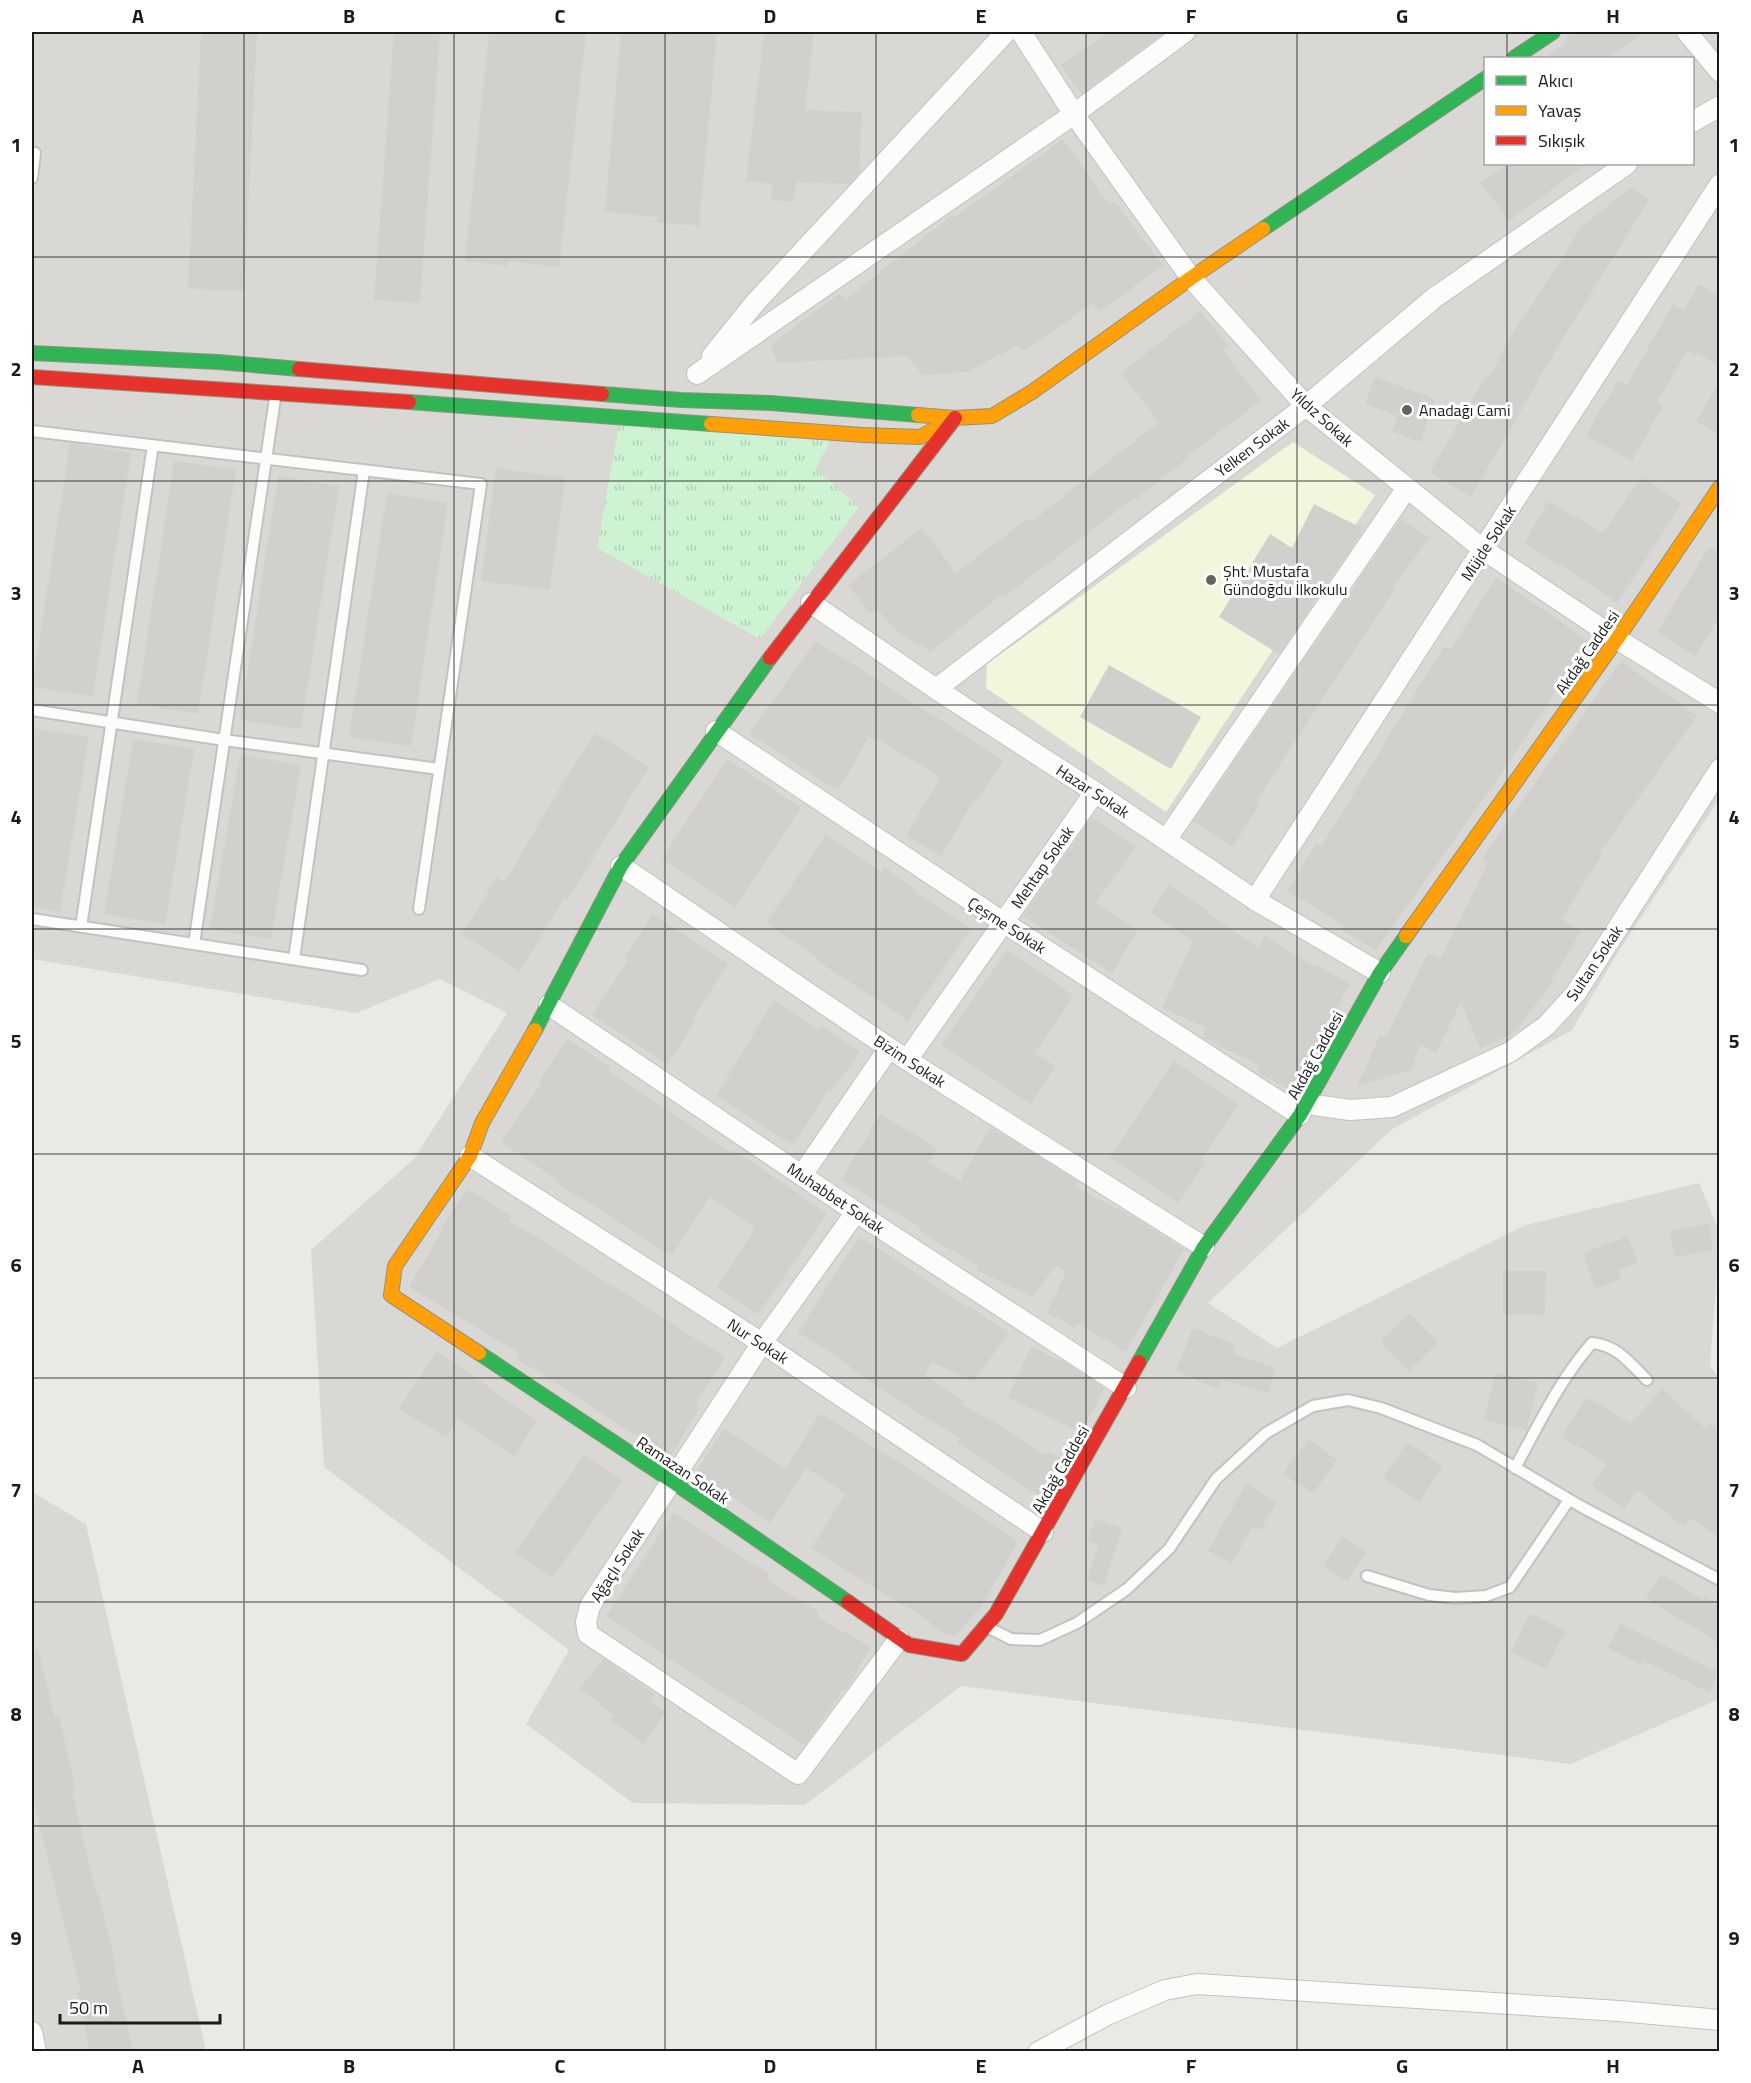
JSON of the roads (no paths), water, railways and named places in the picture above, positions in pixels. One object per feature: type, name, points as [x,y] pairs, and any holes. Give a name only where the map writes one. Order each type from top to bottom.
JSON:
[{"type":"street","points":[[669,420],[697,374],[754,303],[1006,32]]},
{"type":"street","name":"Yıldız Sokak","points":[[1021,32],[1074,114],[1191,278],[1306,406],[1484,550],[1617,639],[1719,703]]},
{"type":"street","points":[[697,374],[1074,114],[1185,32]]},
{"type":"street","points":[[1516,57],[1553,32]]},
{"type":"street","points":[[1687,32],[1719,72]]},
{"type":"street","points":[[32,353],[218,362],[681,400],[771,403],[955,418],[992,416],[1032,392],[1191,278],[1484,79]]},
{"type":"street","points":[[1694,121],[1719,106]]},
{"type":"street","name":"Yelken Sokak","points":[[936,689],[1306,406],[1434,298],[1626,165]]},
{"type":"street","name":"Müjde Sokak","points":[[1255,900],[1484,550],[1719,184]]},
{"type":"street","points":[[32,376],[863,435],[920,437],[955,418]]},
{"type":"street","points":[[470,1156],[482,1123],[549,1005],[621,866],[716,731],[811,603],[955,418]]},
{"type":"street","name":"Akdağ Caddesi","points":[[962,1654],[996,1614],[1204,1247],[1303,1109],[1380,972],[1617,639],[1719,487]]},
{"type":"street","points":[[1166,840],[1407,488]]},
{"type":"street","name":"Hazar Sokak","points":[[811,603],[936,689],[1095,792],[1255,900],[1380,972]]},
{"type":"street","name":"Çeşme Sokak","points":[[716,731],[1003,922],[1303,1109]]},
{"type":"street","name":"Sultan Sokak","points":[[1303,1109],[1350,1110],[1392,1107],[1510,1052],[1546,1026],[1576,993],[1719,769]]},
{"type":"street","name":"Mehtap Sokak","points":[[907,1060],[1095,792]]},
{"type":"street","name":"Bizim Sokak","points":[[621,866],[907,1060],[1204,1247]]},
{"type":"street","name":"Muhabbet Sokak","points":[[549,1005],[856,1212],[1126,1388]]},
{"type":"street","points":[[802,1175],[889,1048]]},
{"type":"street","name":"Ramazan Sokak","points":[[470,1156],[395,1266],[391,1295],[672,1481],[899,1639],[909,1645],[962,1654]]},
{"type":"street","name":"Nur Sokak","points":[[470,1156],[762,1343],[1043,1532]]},
{"type":"street","name":"Ağaçlı Sokak","points":[[856,1212],[762,1343],[590,1606],[586,1622],[588,1634],[798,1774],[899,1639]]},
{"type":"street","points":[[1038,2052],[1107,2015],[1165,1990],[1197,1984],[1595,2009],[1719,2020]]},
{"type":"street","points":[[32,2032],[36,2052]]},
{"type":"lane","points":[[32,178],[35,153]]},
{"type":"lane","points":[[194,944],[276,392]]},
{"type":"lane","points":[[32,431],[481,484],[419,909]]},
{"type":"lane","points":[[81,927],[153,445]]},
{"type":"lane","points":[[294,959],[364,470]]},
{"type":"lane","points":[[32,710],[224,740],[440,769]]},
{"type":"lane","points":[[32,919],[362,970]]},
{"type":"lane","points":[[1515,1468],[1554,1398],[1582,1354],[1592,1343],[1605,1344],[1616,1350],[1647,1380]]},
{"type":"lane","points":[[985,1626],[1011,1639],[1040,1640],[1077,1623],[1127,1589],[1169,1549],[1216,1479],[1266,1433],[1312,1406],[1348,1400],[1381,1408],[1477,1445],[1569,1500],[1719,1580]]},
{"type":"lane","points":[[1367,1576],[1429,1595],[1456,1598],[1486,1596],[1510,1587],[1569,1500]]},
{"type":"place","name":"Anadağı Cami","points":[[1407,410]]},
{"type":"place","name":"Şht. Mustafa Gündoğdu İlkokulu","points":[[1211,580]]}]
